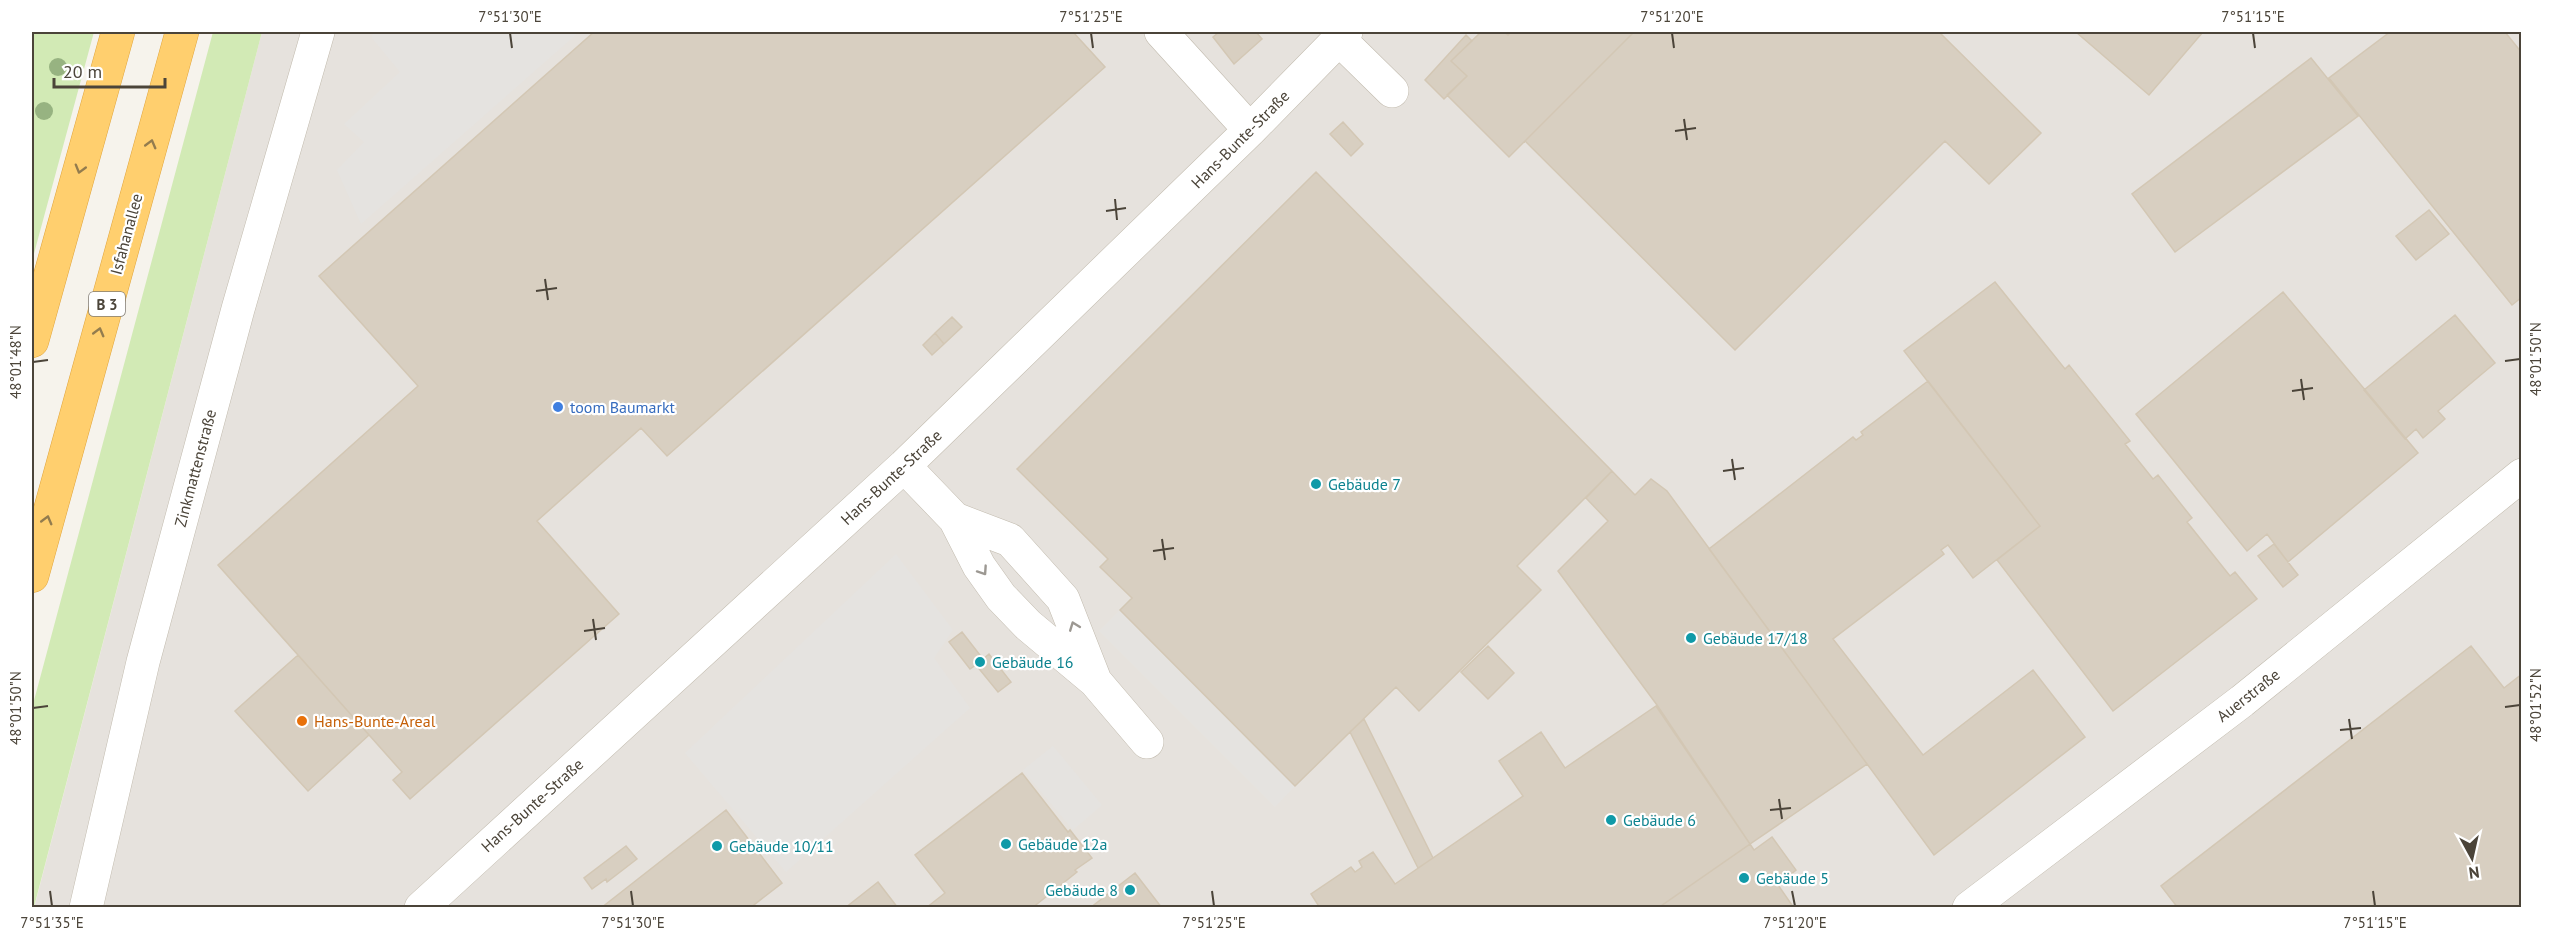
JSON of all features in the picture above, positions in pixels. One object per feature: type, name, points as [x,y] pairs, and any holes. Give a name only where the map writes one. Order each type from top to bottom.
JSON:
[{"type":"highway","points":[[32,341],[118,32]]},
{"type":"highway","name":"Isfahanallee","points":[[32,576],[182,32]]},
{"type":"street","name":"Zinkmattenstraße","points":[[86,908],[149,639],[238,309],[318,32]]},
{"type":"street","points":[[1161,32],[1251,130]]},
{"type":"street","points":[[1343,35],[1392,91]]},
{"type":"street","name":"Hans-Bunte-Straße","points":[[420,908],[904,466],[1251,130],[1343,35]]},
{"type":"street","points":[[904,466],[955,519],[979,566],[1001,597],[1028,625],[1095,681],[1147,742]]},
{"type":"street","name":"Auerstraße","points":[[1969,908],[2242,701],[2522,475]]},
{"type":"street","points":[[955,519],[1010,540],[1063,599],[1095,681]]},
{"type":"shaded area","points":[[262,32],[2521,32],[2521,907],[34,908]]},
{"type":"shaded area","points":[[373,32],[579,32],[361,224],[337,170],[364,142],[344,124],[400,72],[372,38]]},
{"type":"shaded area","points":[[896,554],[953,630],[934,658],[970,708],[786,872],[685,753]]},
{"type":"shaded area","points":[[1120,610],[1295,786],[1275,807],[1099,631]]},
{"type":"shaded area","points":[[1053,746],[1102,805],[1073,830],[1023,770]]},
{"type":"green space","points":[[32,32],[94,32],[32,261]]},
{"type":"green space","points":[[213,32],[262,32],[34,907],[32,907],[32,708]]},
{"type":"building","name":"toom Baumarkt","points":[[594,32],[1073,32],[1105,67],[667,456],[641,428],[537,521],[619,614],[410,799],[393,780],[402,772],[218,565],[418,386],[319,276]]},
{"type":"building","points":[[1219,32],[1256,32],[1262,39],[1234,64],[1213,37]]},
{"type":"building","points":[[1481,32],[1504,32],[1508,35],[1511,32],[1634,32],[1509,157],[1447,95],[1467,76],[1451,61]]},
{"type":"building","points":[[1634,32],[1939,32],[2041,133],[1989,184],[1945,141],[1735,350],[1525,141]]},
{"type":"building","points":[[2076,32],[2203,32],[2149,95]]},
{"type":"building","points":[[2390,32],[2505,32],[2522,53],[2522,129],[2520,131],[2522,133],[2522,297],[2512,305],[2329,78]]},
{"type":"building","points":[[1466,35],[1472,41],[1451,61],[1467,76],[1444,99],[1425,80]]},
{"type":"building","points":[[2311,58],[2358,116],[2175,252],[2132,194]]},
{"type":"building","points":[[1343,122],[1363,144],[1351,156],[1330,134]]},
{"type":"building","name":"Gebäude 7","points":[[1316,172],[1612,471],[1517,566],[1541,590],[1419,711],[1396,687],[1295,786],[1120,610],[1132,598],[1100,567],[1108,559],[1017,469]]},
{"type":"building","points":[[2429,210],[2449,234],[2416,260],[2396,236]]},
{"type":"building","points":[[1995,282],[2065,369],[2069,365],[2130,441],[2125,444],[2153,479],[2158,475],[2192,518],[2187,522],[2230,576],[2235,572],[2257,599],[2113,711],[1997,560],[2040,526],[1904,351]]},
{"type":"building","points":[[2283,292],[2418,453],[2288,562],[2267,534],[2247,551],[2136,414]]},
{"type":"building","points":[[2455,315],[2495,363],[2438,411],[2445,419],[2423,438],[2416,429],[2405,439],[2364,390]]},
{"type":"building","points":[[952,317],[962,327],[944,344],[935,333]]},
{"type":"building","points":[[935,333],[944,344],[932,355],[923,345]]},
{"type":"building","points":[[1928,381],[2040,526],[1973,578],[1948,545],[1941,550],[1944,554],[1833,639],[1923,755],[2033,670],[2085,737],[1934,855],[1709,549],[1853,437],[1856,440],[1863,435],[1861,432]]},
{"type":"building","name":"Gebäude 17/18","points":[[1612,471],[1635,495],[1651,479],[1667,491],[1867,764],[1750,844],[1657,705],[1558,571],[1608,521],[1586,498]]},
{"type":"building","points":[[2274,544],[2298,575],[2283,587],[2258,556]]},
{"type":"building","name":"Gebäude 16","points":[[962,632],[983,659],[989,654],[1011,682],[998,692],[976,665],[970,669],[949,642]]},
{"type":"building","points":[[1488,646],[1514,673],[1488,699],[1461,672]]},
{"type":"building","points":[[2471,646],[2504,688],[2522,674],[2522,908],[2178,908],[2161,886]]},
{"type":"building","points":[[298,655],[369,735],[308,791],[235,711]]},
{"type":"building","name":"Gebäude 6","points":[[1656,706],[1750,844],[1658,908],[1320,908],[1311,894],[1351,867],[1355,872],[1362,867],[1359,861],[1373,852],[1395,884],[1523,796],[1499,761],[1541,732],[1565,768]]},
{"type":"building","points":[[1364,719],[1433,858],[1418,868],[1350,732]]},
{"type":"building","name":"Gebäude 12a","points":[[1022,773],[1068,832],[1070,830],[1092,858],[1032,908],[926,908],[945,893],[915,855]]},
{"type":"building","name":"Gebäude 10/11","points":[[726,810],[782,883],[750,908],[601,908]]},
{"type":"building","name":"Gebäude 5","points":[[1772,837],[1796,870],[1778,885],[1794,908],[1658,908],[1750,844],[1754,850]]},
{"type":"building","points":[[626,846],[637,859],[607,882],[606,879],[592,889],[584,878]]},
{"type":"building","name":"Gebäude 8","points":[[1135,873],[1162,908],[1090,908]]},
{"type":"building","points":[[878,882],[898,908],[845,908]]},
{"type":"place","name":"toom Baumarkt","points":[[558,407]]},
{"type":"place","name":"Gebäude 7","points":[[1316,484]]},
{"type":"place","name":"Gebäude 17/18","points":[[1691,638]]},
{"type":"place","name":"Gebäude 16","points":[[980,662]]},
{"type":"place","name":"Hans-Bunte-Areal","points":[[302,721]]},
{"type":"place","name":"Gebäude 6","points":[[1611,820]]},
{"type":"place","name":"Gebäude 12a","points":[[1006,844]]},
{"type":"place","name":"Gebäude 10/11","points":[[717,846]]},
{"type":"place","name":"Gebäude 5","points":[[1744,878]]},
{"type":"place","name":"Gebäude 8","points":[[1130,890]]}]
